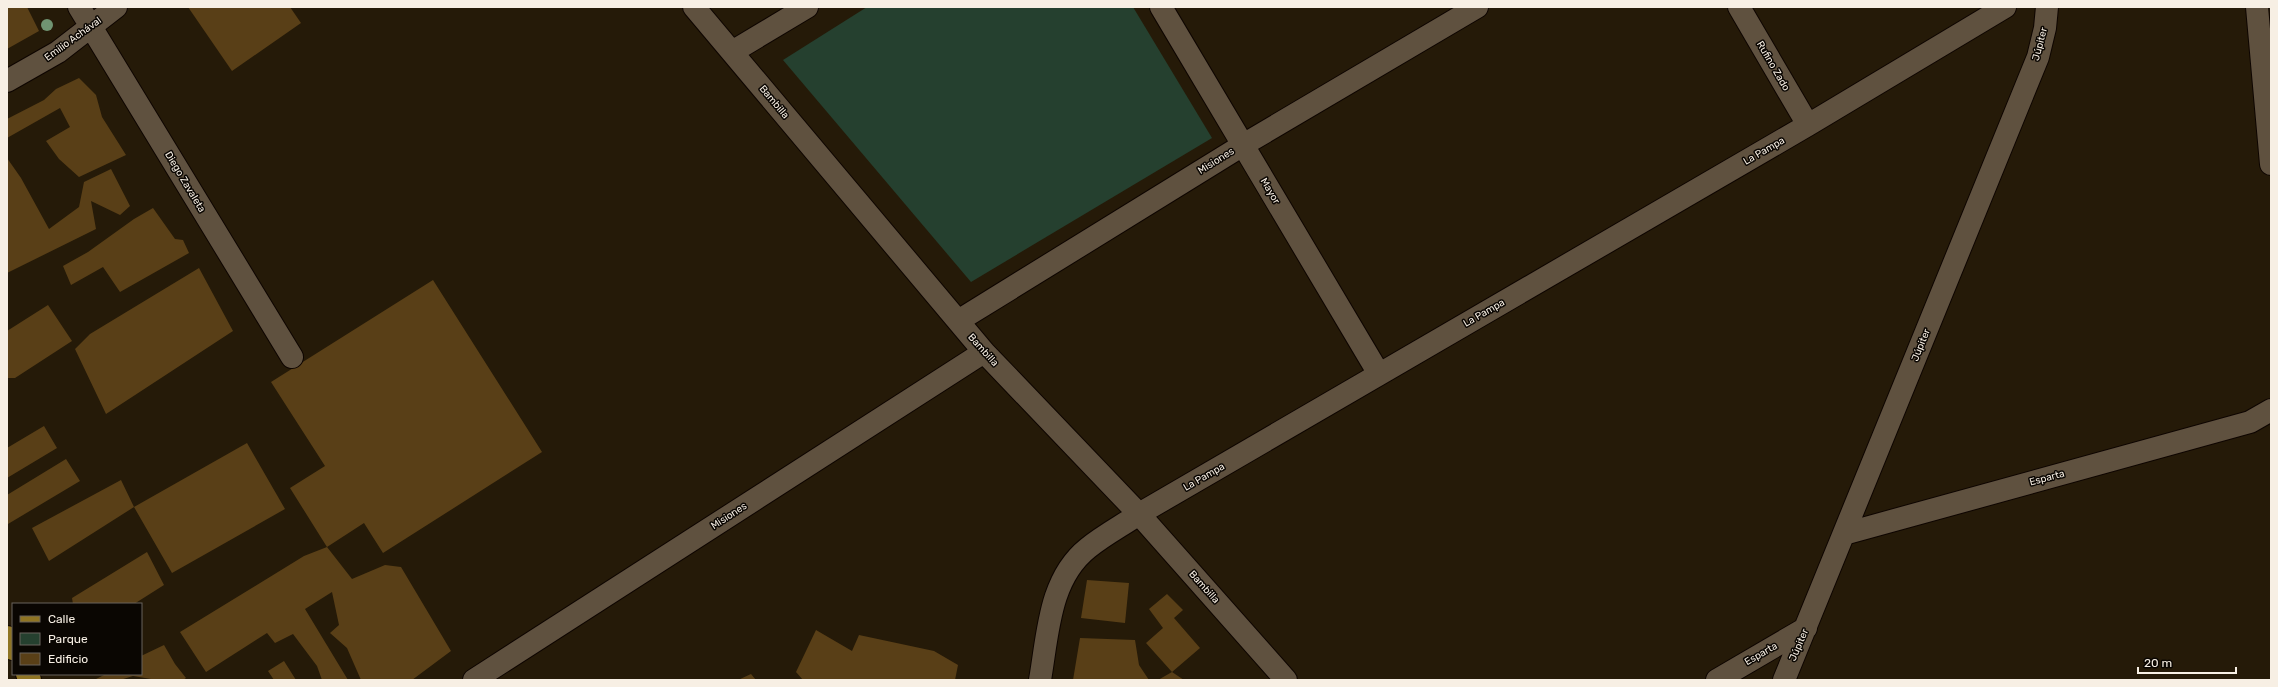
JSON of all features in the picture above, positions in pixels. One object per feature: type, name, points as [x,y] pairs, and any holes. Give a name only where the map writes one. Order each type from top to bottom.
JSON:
[{"type":"main road","points":[[7,637],[12,647]]},
{"type":"street","name":"Diego Zavaleta","points":[[79,7],[292,357]]},
{"type":"street","name":"Emilio Achával","points":[[7,81],[58,52],[116,7]]},
{"type":"street","name":"Bambilla","points":[[694,7],[984,352],[1139,514],[1286,680]]},
{"type":"street","points":[[732,52],[807,7]]},
{"type":"street","name":"Mayor","points":[[1161,7],[1379,374]]},
{"type":"street","name":"Misiones","points":[[958,321],[1243,144],[1477,7]]},
{"type":"street","name":"Rufino Zado","points":[[1739,7],[1808,125]]},
{"type":"street","name":"La Pampa","points":[[1040,680],[1054,600],[1066,572],[1088,548],[1139,514],[1808,125],[2005,7]]},
{"type":"street","name":"Júpiter","points":[[1784,680],[2038,57],[2045,28],[2047,7]]},
{"type":"street","points":[[2257,7],[2271,164]]},
{"type":"street","name":"Misiones","points":[[474,680],[984,352]]},
{"type":"street","name":"Esparta","points":[[1844,534],[2250,422],[2271,410]]},
{"type":"street","name":"Esparta","points":[[1717,680],[1806,628]]},
{"type":"green space","points":[[867,7],[1133,7],[1212,138],[971,282],[783,60]]},
{"type":"building","points":[[7,7],[27,7],[39,31],[7,49]]},
{"type":"building","points":[[188,7],[290,7],[301,23],[232,71]]},
{"type":"building","points":[[79,78],[96,95],[102,117],[126,155],[79,177],[59,159],[46,141],[70,127],[60,108],[7,138],[7,119],[44,100],[56,89]]},
{"type":"building","points":[[7,158],[21,178],[49,229],[79,207],[84,182],[111,169],[130,206],[120,215],[91,201],[96,229],[7,273]]},
{"type":"building","points":[[153,208],[175,239],[183,240],[189,253],[120,292],[103,267],[71,285],[63,266],[88,252],[134,219]]},
{"type":"building","points":[[199,268],[233,331],[106,414],[75,349],[90,334]]},
{"type":"building","points":[[433,280],[542,452],[383,553],[364,523],[327,547],[290,488],[325,466],[271,382]]},
{"type":"building","points":[[48,305],[72,341],[15,378],[7,378],[7,331]]},
{"type":"building","points":[[44,426],[57,448],[7,478],[7,448]]},
{"type":"building","points":[[247,443],[285,509],[172,573],[134,507]]},
{"type":"building","points":[[66,459],[80,481],[8,524],[7,495]]},
{"type":"building","points":[[121,480],[134,507],[49,561],[32,528]]},
{"type":"building","points":[[327,547],[352,579],[385,565],[401,567],[451,651],[412,680],[361,680],[347,648],[330,633],[339,625],[332,592],[305,609],[348,680],[322,680],[317,666],[293,634],[275,643],[267,633],[206,672],[180,632],[304,556]]},
{"type":"building","points":[[147,552],[164,585],[136,603],[73,603],[72,598]]},
{"type":"building","points":[[1087,580],[1129,583],[1125,623],[1081,618]]},
{"type":"building","points":[[1167,594],[1183,610],[1174,618],[1200,648],[1172,672],[1146,643],[1163,628],[1149,609]]},
{"type":"building","points":[[816,630],[852,651],[859,635],[934,651],[958,665],[955,680],[803,680],[796,672]]},
{"type":"building","points":[[1080,638],[1135,640],[1139,665],[1149,680],[1073,680]]},
{"type":"building","points":[[164,645],[175,664],[186,678],[183,680],[157,680],[133,676],[120,680],[94,680],[104,675],[142,675],[142,656]]},
{"type":"building","points":[[284,661],[296,680],[274,680],[268,671]]},
{"type":"building","points":[[1172,672],[1184,680],[1158,680]]},
{"type":"building","points":[[751,674],[756,680],[738,680]]}]
